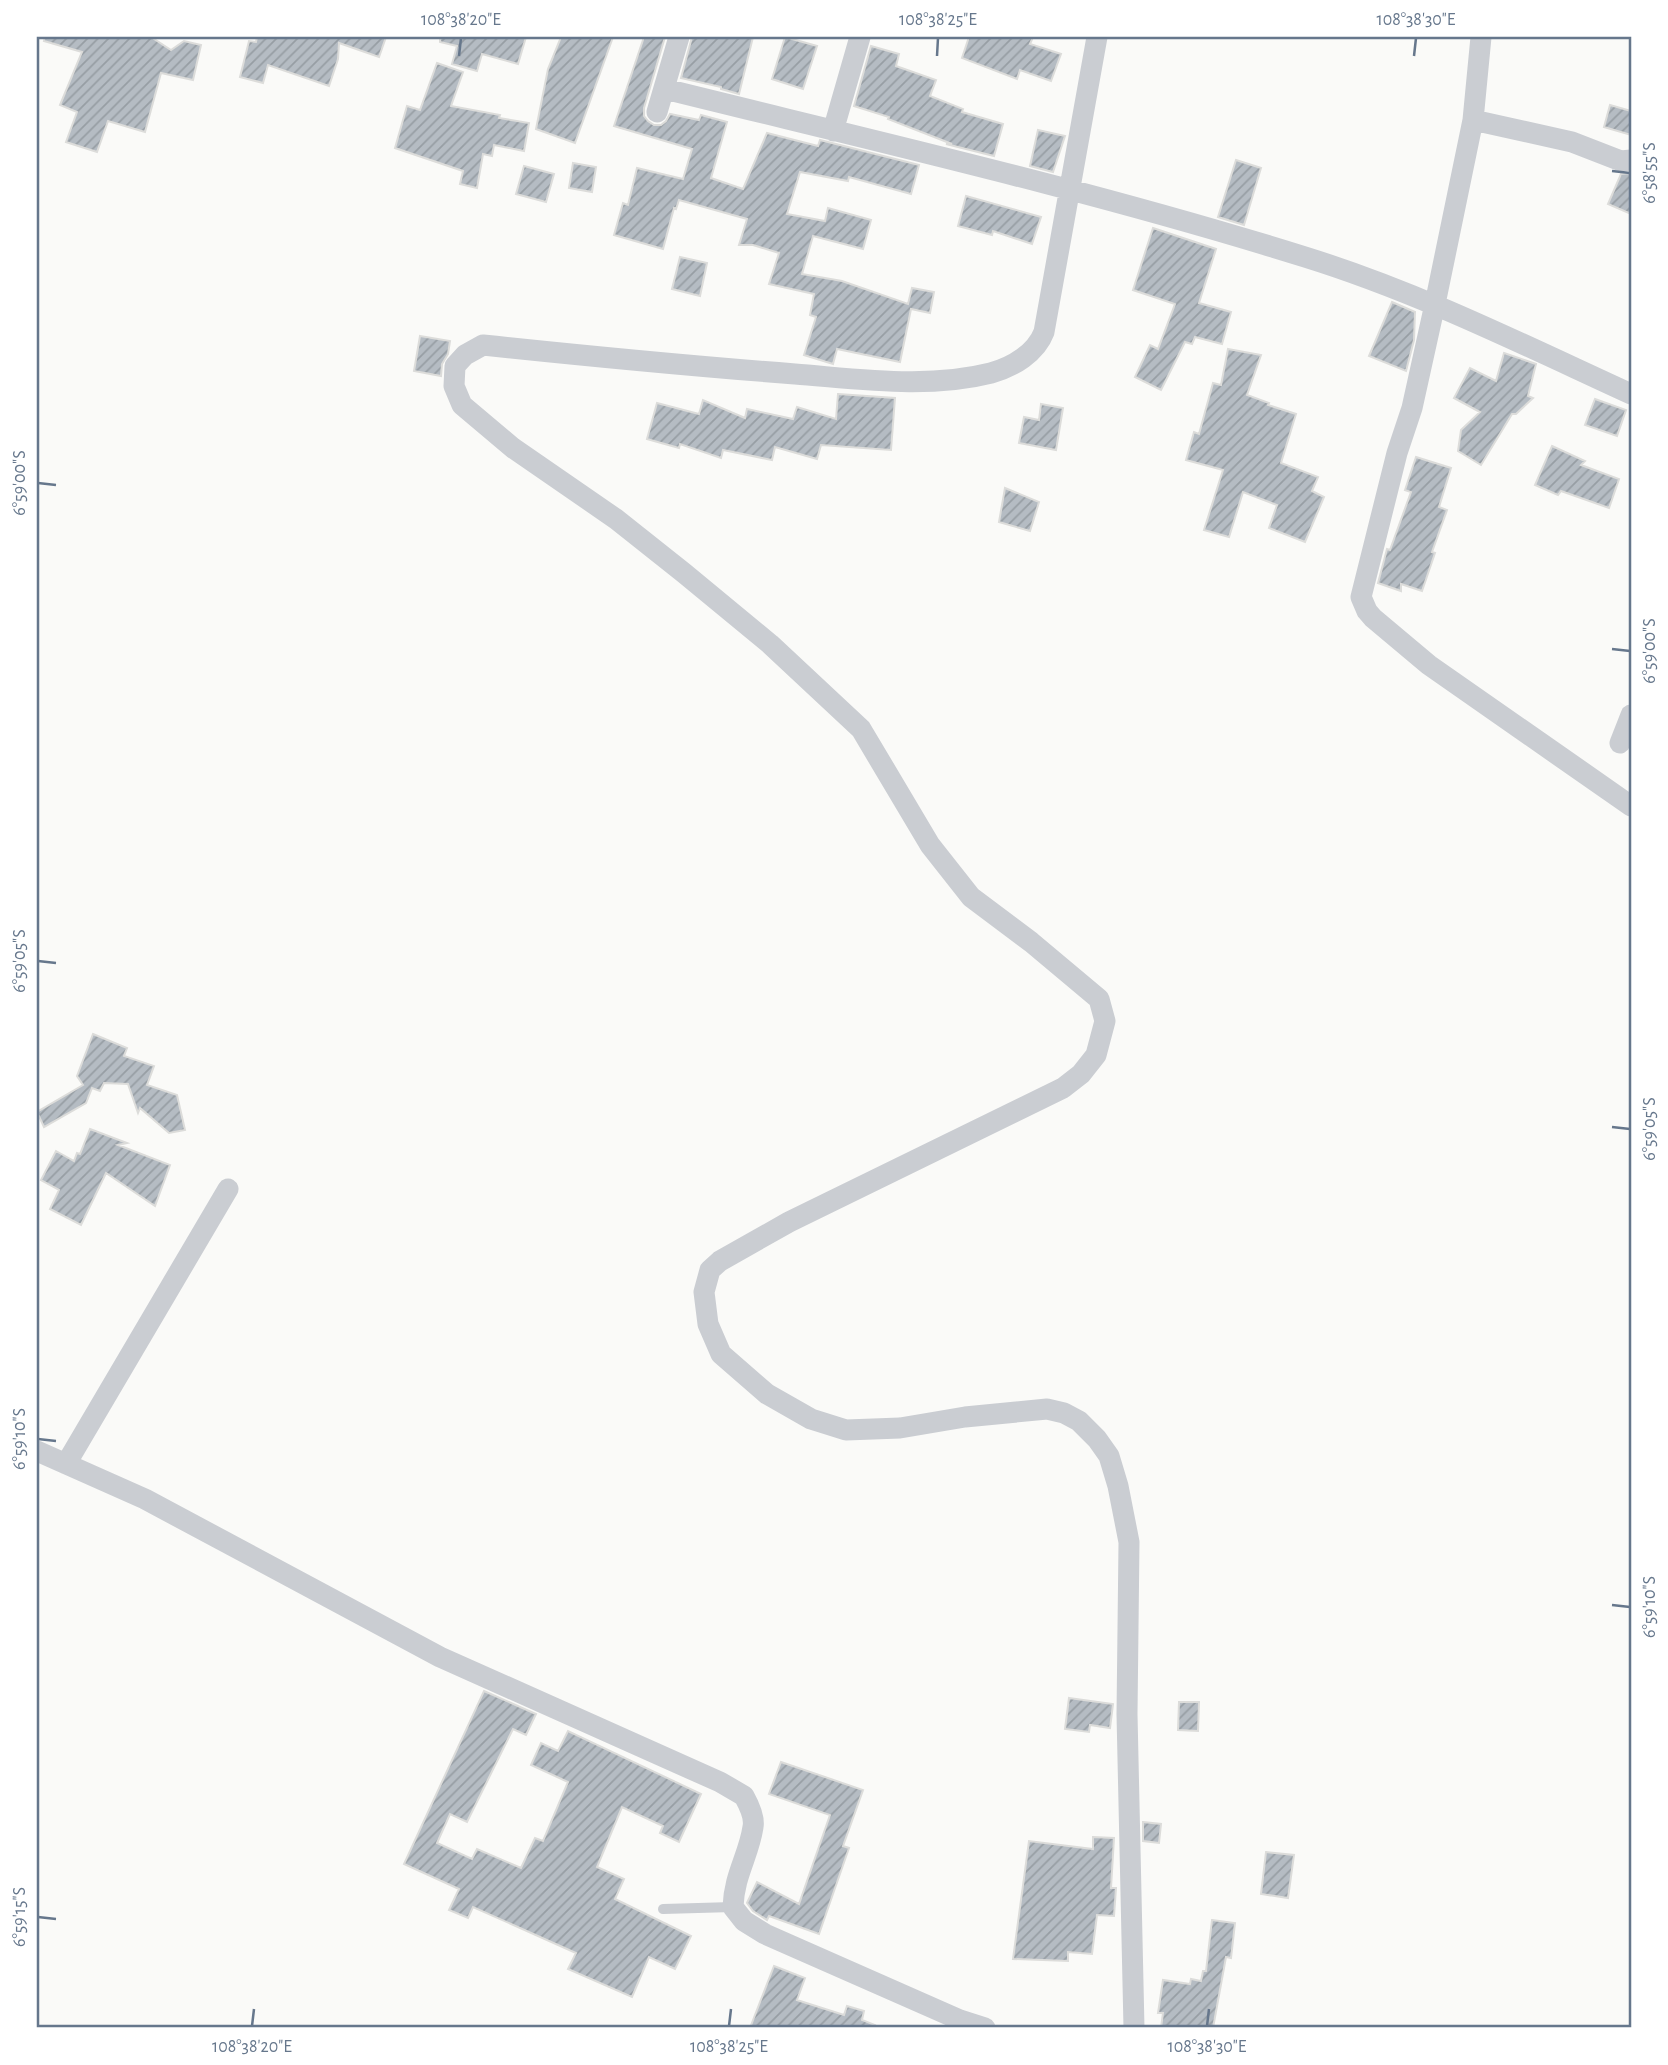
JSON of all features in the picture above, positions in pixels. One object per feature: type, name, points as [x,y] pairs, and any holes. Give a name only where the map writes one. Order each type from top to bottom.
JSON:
[{"type":"street","points":[[657,111],[679,37]]},
{"type":"street","points":[[833,131],[860,37]]},
{"type":"street","points":[[1097,37],[1044,332],[1040,342],[1027,355],[1003,369],[947,379],[899,382],[661,364],[482,345],[465,355],[455,366],[454,386],[462,405],[513,449],[616,519],[695,582],[770,644],[861,729],[930,845],[971,897],[1100,999],[1105,1021],[1096,1055],[1081,1074],[1063,1088],[789,1222],[720,1261],[710,1270],[704,1292],[708,1324],[721,1354],[767,1394],[811,1419],[846,1430],[900,1428],[965,1417],[1047,1409],[1064,1413],[1079,1421],[1109,1456],[1129,1542],[1127,1714],[1134,2028]]},
{"type":"street","points":[[1481,37],[1473,120],[1435,304],[1412,408],[1397,453],[1362,588],[1363,603],[1373,618],[1429,665],[1631,806]]},
{"type":"street","points":[[665,89],[1070,189],[1306,257],[1435,304],[1631,394]]},
{"type":"street","points":[[1473,120],[1572,142],[1621,161],[1631,160]]},
{"type":"street","points":[[1620,743],[1631,715]]},
{"type":"street","points":[[66,1464],[228,1189]]},
{"type":"street","points":[[37,1451],[145,1499],[440,1657],[720,1782],[744,1796],[754,1825],[739,1868],[733,1907],[744,1921],[765,1934],[948,2015],[985,2028]]},
{"type":"lane","points":[[663,1909],[733,1907]]},
{"type":"building","points":[[45,37],[151,37],[171,50],[184,41],[201,45],[193,80],[161,73],[145,132],[108,121],[97,152],[66,142],[77,112],[60,105],[82,52],[44,41]]},
{"type":"building","points":[[257,37],[386,37],[379,57],[339,43],[338,59],[329,86],[268,65],[263,83],[240,77],[249,41],[256,42]]},
{"type":"building","points":[[440,37],[526,37],[518,64],[482,54],[477,71],[452,64],[457,46],[440,42]]},
{"type":"building","points":[[561,37],[613,37],[575,143],[536,129],[548,69]]},
{"type":"building","points":[[644,37],[665,37],[644,108],[644,116],[648,121],[661,125],[670,114],[699,120],[701,115],[727,122],[711,178],[743,189],[767,133],[818,146],[820,140],[919,165],[911,194],[849,177],[848,181],[800,172],[787,214],[825,221],[828,208],[871,220],[863,249],[813,236],[802,274],[842,281],[908,304],[912,288],[934,292],[930,313],[911,309],[900,362],[837,349],[833,364],[804,355],[816,317],[810,315],[814,294],[769,284],[779,253],[753,245],[739,245],[747,219],[679,200],[676,209],[674,208],[663,249],[614,235],[623,203],[628,205],[637,168],[683,179],[692,149],[614,126]]},
{"type":"building","points":[[692,37],[753,37],[739,94],[681,78]]},
{"type":"building","points":[[785,37],[817,46],[803,89],[772,79]]},
{"type":"building","points":[[969,37],[1033,37],[1030,44],[1061,54],[1051,81],[1020,70],[1017,79],[962,58]]},
{"type":"building","points":[[871,46],[899,54],[896,66],[936,80],[930,96],[963,109],[962,112],[1003,124],[994,156],[946,144],[952,144],[888,119],[889,117],[854,106]]},
{"type":"building","points":[[437,63],[463,72],[451,106],[529,123],[524,151],[494,145],[492,156],[483,154],[477,188],[460,184],[463,171],[395,148],[407,106],[420,110]]},
{"type":"building","points":[[1610,105],[1631,111],[1631,135],[1604,127]]},
{"type":"building","points":[[1038,130],[1065,136],[1053,172],[1030,166]]},
{"type":"building","points":[[1236,160],[1261,168],[1244,225],[1218,217]]},
{"type":"building","points":[[573,163],[596,167],[592,192],[569,188]]},
{"type":"building","points":[[524,166],[554,174],[546,202],[516,194]]},
{"type":"building","points":[[1631,173],[1631,214],[1608,204],[1621,174]]},
{"type":"building","points":[[966,196],[1041,217],[1032,244],[993,231],[992,235],[958,226]]},
{"type":"building","points":[[1153,228],[1216,249],[1199,303],[1231,312],[1222,344],[1195,337],[1192,344],[1185,342],[1161,390],[1135,377],[1150,345],[1158,349],[1175,304],[1133,290]]},
{"type":"building","points":[[680,257],[707,263],[700,296],[672,289]]},
{"type":"building","points":[[1392,302],[1415,312],[1414,340],[1406,371],[1369,356]]},
{"type":"building","points":[[420,336],[450,341],[441,376],[414,371]]},
{"type":"building","points":[[1228,349],[1261,355],[1247,395],[1296,414],[1281,463],[1318,477],[1312,491],[1324,497],[1305,542],[1269,528],[1277,505],[1243,492],[1229,537],[1204,530],[1223,470],[1186,460],[1194,432],[1199,434],[1213,383],[1221,385]]},
{"type":"building","points":[[1504,353],[1536,364],[1528,396],[1533,398],[1516,414],[1512,414],[1481,465],[1458,451],[1461,430],[1480,412],[1454,398],[1470,368],[1496,381]]},
{"type":"building","points":[[838,394],[895,398],[891,450],[821,445],[817,459],[775,447],[772,460],[723,450],[721,458],[680,444],[679,448],[647,439],[657,403],[699,414],[703,400],[745,418],[747,409],[793,419],[797,407],[836,419]]},
{"type":"building","points":[[1595,399],[1626,410],[1617,436],[1585,425]]},
{"type":"building","points":[[1041,404],[1063,408],[1056,450],[1019,443],[1024,417],[1039,420]]},
{"type":"building","points":[[1552,446],[1585,461],[1581,465],[1619,479],[1609,508],[1561,491],[1558,495],[1535,485]]},
{"type":"building","points":[[1416,457],[1451,468],[1439,507],[1447,510],[1422,591],[1401,584],[1401,591],[1378,583],[1387,549],[1390,550],[1411,492],[1405,490]]},
{"type":"building","points":[[1005,488],[1039,502],[1030,531],[999,522]]},
{"type":"building","points":[[93,1034],[127,1048],[124,1056],[154,1066],[147,1085],[177,1095],[185,1130],[169,1133],[140,1108],[138,1113],[128,1084],[104,1083],[100,1091],[92,1088],[86,1103],[44,1127],[37,1112],[83,1085],[77,1076]]},
{"type":"building","points":[[90,1129],[127,1143],[118,1145],[170,1165],[155,1206],[106,1173],[81,1225],[50,1209],[59,1190],[41,1180],[56,1151],[74,1161],[77,1153],[80,1154]]},
{"type":"building","points":[[484,1691],[536,1714],[526,1735],[513,1729],[467,1822],[450,1814],[437,1843],[472,1859],[477,1849],[521,1868],[535,1838],[543,1841],[568,1782],[531,1765],[541,1743],[558,1751],[568,1731],[701,1794],[679,1842],[660,1833],[663,1826],[622,1807],[597,1867],[624,1879],[615,1899],[691,1936],[675,1969],[649,1957],[632,1997],[568,1969],[576,1953],[473,1907],[468,1918],[449,1910],[459,1889],[404,1864]]},
{"type":"building","points":[[1069,1698],[1113,1704],[1110,1728],[1090,1725],[1089,1732],[1065,1729]]},
{"type":"building","points":[[1179,1702],[1199,1702],[1198,1731],[1178,1730]]},
{"type":"building","points":[[781,1762],[863,1790],[843,1846],[849,1848],[819,1934],[769,1916],[767,1920],[753,1911],[747,1903],[757,1882],[799,1904],[830,1815],[769,1794]]},
{"type":"building","points":[[1143,1822],[1161,1824],[1159,1843],[1143,1841]]},
{"type":"building","points":[[1093,1837],[1114,1838],[1111,1888],[1116,1888],[1114,1916],[1097,1915],[1092,1954],[1068,1952],[1068,1961],[1013,1959],[1029,1841],[1093,1849]]},
{"type":"building","points":[[1266,1852],[1294,1855],[1288,1898],[1261,1894]]},
{"type":"building","points":[[1212,1920],[1235,1923],[1231,1958],[1226,1957],[1213,2028],[1161,2028],[1163,2013],[1158,2013],[1163,1980],[1190,1984],[1191,1979],[1201,1981],[1203,1971],[1206,1971]]},
{"type":"building","points":[[774,1966],[805,1978],[797,2000],[844,2015],[847,2006],[864,2011],[862,2020],[875,2025],[874,2028],[750,2028]]}]
